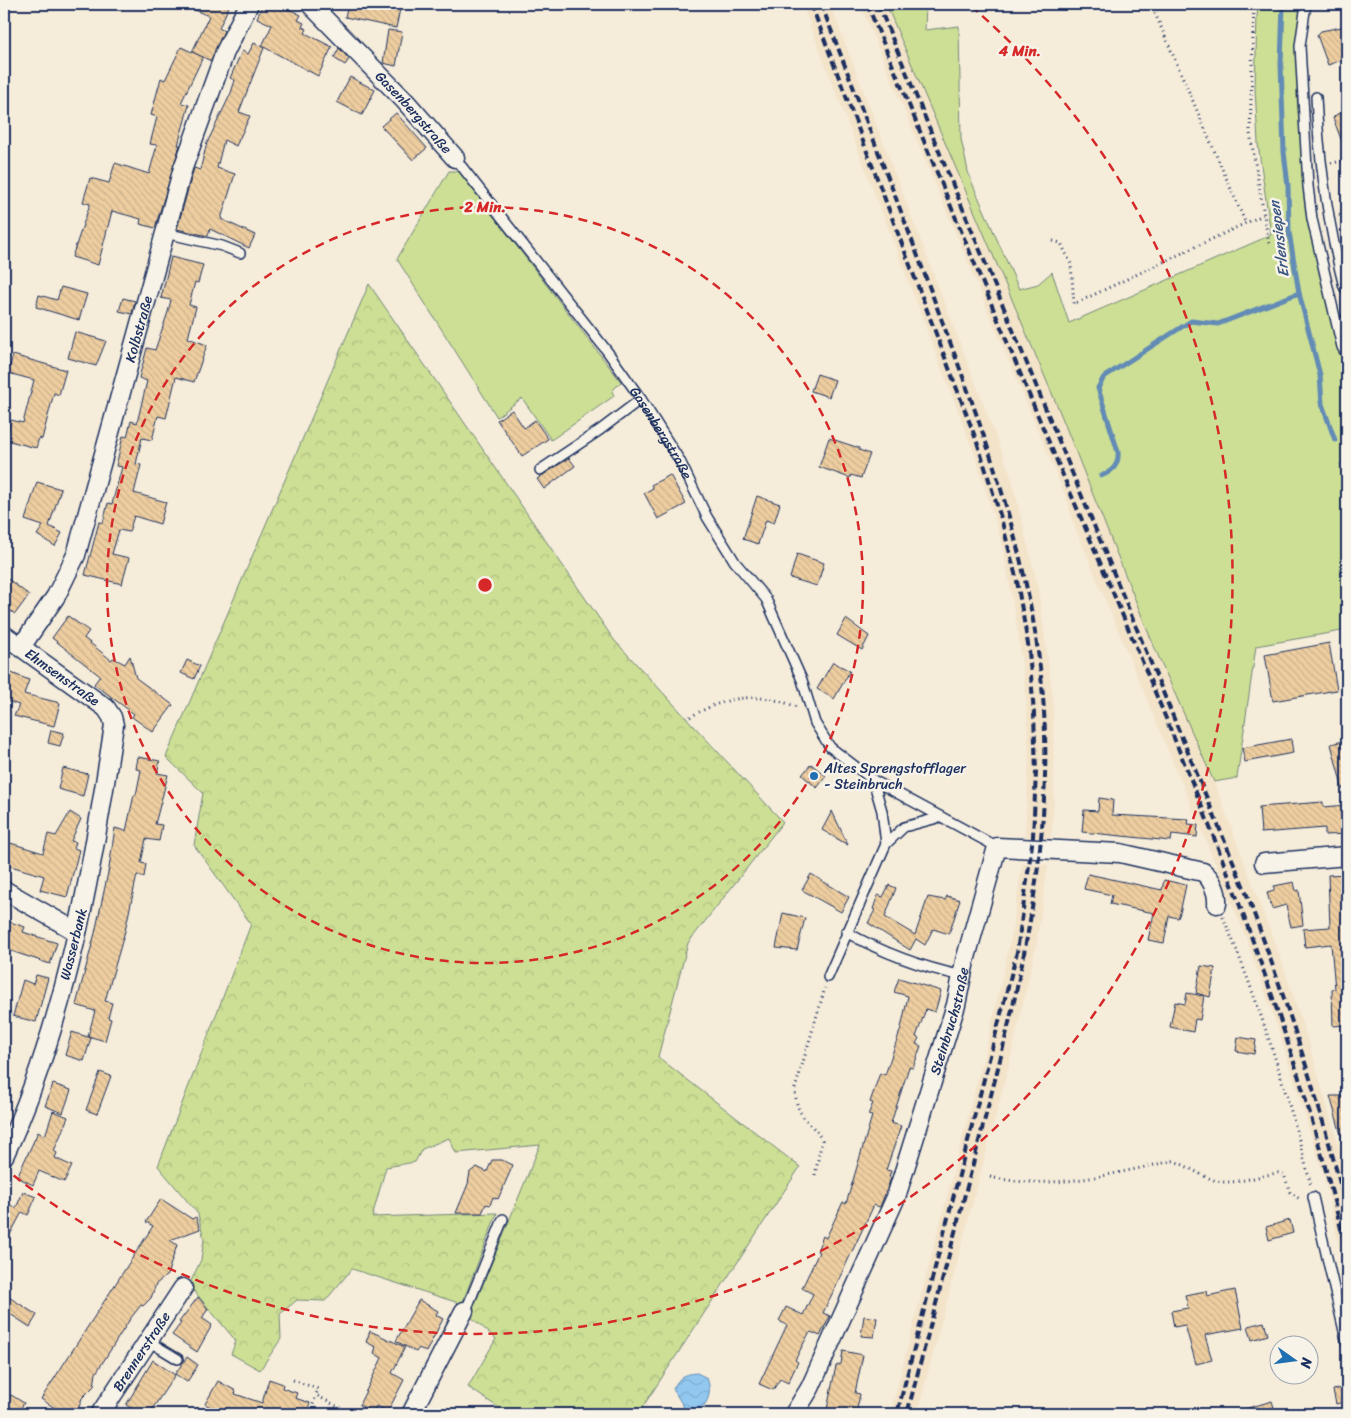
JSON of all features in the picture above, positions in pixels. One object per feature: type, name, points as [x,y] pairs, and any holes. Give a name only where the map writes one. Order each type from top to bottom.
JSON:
[{"type":"street","name":"Kolbstraße","points":[[21,647],[56,596],[76,555],[165,233],[193,140],[225,52],[248,4]]},
{"type":"street","name":"Gasenbergstraße","points":[[310,4],[405,102],[455,158]]},
{"type":"street","name":"Ehmsenstraße","points":[[4,634],[106,708],[112,717],[114,725]]},
{"type":"street","name":"Wasserbank","points":[[4,1156],[38,1069],[77,932],[99,822],[114,725]]},
{"type":"street","points":[[998,848],[1120,853],[1203,872],[1209,877],[1218,897],[1218,904]]},
{"type":"street","name":"Steinbruchstraße","points":[[794,1414],[810,1388],[896,1197],[963,976],[965,961],[998,848]]},
{"type":"street","points":[[1264,864],[1347,856]]},
{"type":"street","points":[[4,890],[77,932]]},
{"type":"street","name":"Brennerstraße","points":[[100,1414],[183,1288]]},
{"type":"street","points":[[411,1414],[464,1311]]},
{"type":"lane","points":[[1306,4],[1300,46],[1308,186],[1324,271],[1342,346],[1347,355]]},
{"type":"lane","points":[[1316,97],[1320,165],[1328,217],[1344,286]]},
{"type":"lane","name":"Gasenbergstraße","points":[[455,158],[607,351],[641,399],[680,461],[708,516],[735,562],[766,599],[802,680],[815,723],[830,747],[873,780],[998,848]]},
{"type":"lane","points":[[165,233],[222,246],[240,253]]},
{"type":"lane","points":[[1344,320],[1347,350]]},
{"type":"lane","points":[[540,470],[600,430],[641,399]]},
{"type":"lane","points":[[873,780],[882,811],[886,844]]},
{"type":"lane","points":[[828,977],[886,844],[904,826],[942,817]]},
{"type":"lane","points":[[846,932],[875,948],[904,959],[963,976]]},
{"type":"lane","points":[[1314,1200],[1347,1344]]},
{"type":"lane","points":[[464,1311],[467,1308],[503,1219]]},
{"type":"lane","points":[[148,1341],[178,1358]]},
{"type":"path","points":[[1151,4],[1246,224]]},
{"type":"path","points":[[1254,4],[1250,132],[1269,244]]},
{"type":"path","points":[[1333,163],[1343,161]]},
{"type":"path","points":[[1053,241],[1062,243],[1071,264],[1074,304],[1264,216]]},
{"type":"path","points":[[690,717],[708,707],[734,698],[759,697],[787,702],[812,712]]},
{"type":"path","points":[[990,1178],[1017,1183],[1072,1182],[1173,1161],[1199,1174],[1227,1182],[1278,1173],[1284,1174],[1290,1192],[1299,1199],[1314,1200],[1280,1074],[1252,991],[1218,904]]},
{"type":"path","points":[[815,1175],[822,1140],[800,1113],[796,1102],[795,1089],[828,977]]},
{"type":"path","points":[[293,1380],[315,1386],[318,1389],[310,1414]]},
{"type":"path","points":[[316,1395],[351,1414]]},
{"type":"shaded area","points":[[802,4],[830,4],[1011,476],[1038,588],[1053,699],[1054,799],[1051,838],[1025,836],[1029,756],[1026,698],[1019,638],[1003,547],[976,458]]},
{"type":"shaded area","points":[[860,4],[886,4],[1059,410],[1153,644],[1214,782],[1283,965],[1310,1047],[1347,1175],[1347,1283],[1325,1180],[1280,1035],[1243,930],[1072,520],[1068,502]]},
{"type":"shaded area","points":[[1022,864],[1048,865],[1036,946],[1008,1069],[917,1414],[890,1414],[989,1036],[1011,938]]},
{"type":"green space","points":[[886,4],[926,4],[925,30],[959,26],[961,139],[969,176],[1019,289],[1038,284],[1052,272],[1069,323],[1271,235],[1258,144],[1255,88],[1257,15],[1259,4],[1302,4],[1298,28],[1297,98],[1309,228],[1347,377],[1347,461],[1340,463],[1343,480],[1347,479],[1347,630],[1256,646],[1237,778],[1214,782],[1153,644],[1059,410]]},
{"type":"green space","points":[[449,171],[459,171],[621,382],[612,391],[614,396],[551,440],[522,398],[497,417],[397,259]]},
{"type":"green space","points":[[369,284],[614,640],[783,822],[688,943],[658,1057],[800,1167],[638,1414],[508,1414],[468,1387],[496,1339],[470,1316],[540,1145],[456,1153],[449,1138],[422,1149],[415,1162],[386,1167],[372,1217],[497,1213],[462,1304],[352,1269],[325,1301],[297,1300],[280,1314],[281,1339],[260,1370],[231,1354],[236,1341],[189,1285],[201,1260],[204,1239],[198,1214],[158,1166],[251,924],[194,845],[203,793],[166,757]]},
{"type":"water","points":[[697,1373],[707,1378],[709,1387],[707,1400],[699,1411],[685,1409],[673,1389],[682,1377]]},
{"type":"building","points":[[180,4],[230,4],[219,28],[224,31],[211,61],[192,52],[209,16]]},
{"type":"building","points":[[263,4],[279,4],[301,15],[298,20],[304,23],[302,27],[307,29],[305,33],[332,47],[318,76],[262,46],[272,25],[257,18]]},
{"type":"building","points":[[348,4],[401,4],[396,28],[345,17]]},
{"type":"building","points":[[1347,26],[1347,58],[1328,65],[1317,35],[1321,31]]},
{"type":"building","points":[[388,30],[402,32],[396,66],[383,63]]},
{"type":"building","points":[[254,43],[264,48],[239,112],[250,116],[236,146],[224,140],[217,168],[235,174],[221,219],[255,235],[249,248],[210,229],[208,236],[177,229],[194,168],[200,170],[207,143],[231,93],[235,80],[230,78],[242,51],[248,54]]},
{"type":"building","points":[[181,47],[203,57],[181,103],[189,105],[178,145],[180,145],[155,228],[140,224],[141,219],[112,211],[98,265],[72,257],[90,204],[83,202],[90,178],[109,183],[115,163],[149,174],[157,145],[150,144],[157,117],[151,115],[161,78],[165,80]]},
{"type":"building","points":[[339,48],[349,59],[345,65],[334,58]]},
{"type":"building","points":[[350,77],[375,90],[362,115],[337,102]]},
{"type":"building","points":[[1347,112],[1346,152],[1333,118],[1337,114]]},
{"type":"building","points":[[396,113],[427,148],[413,160],[381,126]]},
{"type":"building","points":[[171,257],[203,265],[198,283],[195,282],[189,305],[196,307],[188,338],[207,345],[194,382],[176,377],[166,418],[158,416],[152,440],[142,438],[136,464],[141,465],[134,493],[166,502],[160,524],[134,516],[129,532],[119,530],[112,554],[129,558],[122,584],[85,575],[99,522],[103,523],[108,503],[112,504],[122,467],[116,466],[123,436],[127,437],[131,421],[137,423],[147,381],[139,378],[147,348],[155,350],[168,312],[171,300],[161,298]]},
{"type":"building","points":[[61,287],[87,294],[79,320],[36,307],[39,295],[57,300]]},
{"type":"building","points":[[123,298],[135,301],[132,314],[119,311]]},
{"type":"building","points":[[75,332],[106,341],[96,366],[68,358]]},
{"type":"building","points":[[13,355],[66,370],[59,395],[54,393],[42,439],[39,438],[36,448],[6,440],[11,420],[23,423],[34,380],[8,373]]},
{"type":"building","points":[[817,374],[835,380],[829,397],[811,391]]},
{"type":"building","points":[[512,410],[524,428],[535,420],[548,439],[522,456],[497,420]]},
{"type":"building","points":[[829,438],[859,448],[859,450],[870,454],[861,478],[851,475],[850,478],[819,467]]},
{"type":"building","points":[[569,458],[575,466],[544,489],[537,479]]},
{"type":"building","points":[[670,475],[686,504],[658,519],[644,493],[653,488],[651,485]]},
{"type":"building","points":[[37,482],[61,489],[49,526],[62,533],[55,546],[37,535],[43,526],[25,520]]},
{"type":"building","points":[[757,496],[780,504],[774,523],[766,520],[758,544],[743,539]]},
{"type":"building","points":[[797,554],[824,563],[817,586],[790,578]]},
{"type":"building","points":[[4,576],[29,595],[15,614],[4,606]]},
{"type":"building","points":[[68,616],[89,631],[84,638],[111,660],[113,658],[125,664],[130,656],[136,678],[173,705],[153,732],[132,717],[134,714],[94,684],[100,676],[52,638]]},
{"type":"building","points":[[846,619],[869,636],[862,650],[837,635]]},
{"type":"building","points":[[1329,643],[1337,690],[1273,701],[1265,655]]},
{"type":"building","points":[[187,660],[200,666],[194,679],[181,673]]},
{"type":"building","points":[[833,662],[850,671],[834,699],[817,689]]},
{"type":"building","points":[[9,672],[29,680],[24,694],[60,703],[54,726],[14,716],[19,705],[4,700],[4,688]]},
{"type":"building","points":[[51,730],[64,733],[60,746],[48,743]]},
{"type":"building","points":[[1291,739],[1293,753],[1245,762],[1242,748]]},
{"type":"building","points":[[1347,740],[1347,789],[1343,790],[1331,744]]},
{"type":"building","points":[[138,757],[160,761],[157,773],[168,775],[155,824],[162,825],[159,841],[146,839],[141,863],[146,864],[144,877],[137,875],[125,931],[105,1001],[112,1003],[108,1018],[111,1019],[105,1041],[88,1036],[95,1011],[76,1005],[95,933],[109,868],[115,828],[126,831],[134,795],[136,795],[141,770],[136,769]]},
{"type":"building","name":"Altes Sprengstofflager - Steinbruch","points":[[811,764],[826,776],[817,788],[802,775]]},
{"type":"building","points":[[63,768],[88,774],[83,796],[58,789]]},
{"type":"building","points":[[1099,798],[1113,800],[1112,815],[1189,819],[1188,824],[1198,825],[1197,837],[1172,834],[1171,841],[1082,832],[1084,810],[1098,811]]},
{"type":"building","points":[[1323,802],[1323,807],[1347,805],[1347,834],[1325,835],[1325,828],[1261,833],[1259,807]]},
{"type":"building","points":[[832,811],[848,845],[822,830]]},
{"type":"building","points":[[70,812],[81,819],[71,841],[76,842],[74,848],[79,850],[67,897],[40,890],[44,876],[4,864],[4,841],[43,853],[48,834],[56,836]]},
{"type":"building","points":[[811,874],[849,897],[841,912],[802,890]]},
{"type":"building","points":[[1088,874],[1162,890],[1164,880],[1186,885],[1178,918],[1169,916],[1164,943],[1148,940],[1154,913],[1110,904],[1112,895],[1084,889]]},
{"type":"building","points":[[1347,874],[1347,1025],[1333,1026],[1332,990],[1335,989],[1331,944],[1305,947],[1303,929],[1330,927],[1328,875]]},
{"type":"building","points":[[1294,882],[1296,891],[1299,890],[1303,925],[1291,927],[1286,905],[1272,909],[1267,893],[1274,891],[1274,886]]},
{"type":"building","points":[[889,885],[896,888],[885,917],[915,935],[928,897],[945,900],[947,896],[960,900],[949,934],[933,929],[925,945],[916,939],[910,950],[868,923],[875,910],[873,909],[878,895],[883,897]]},
{"type":"building","points":[[783,913],[805,918],[797,950],[776,948]]},
{"type":"building","points":[[4,920],[25,927],[23,932],[57,943],[50,964],[5,949],[8,942],[4,941]]},
{"type":"building","points":[[1201,966],[1215,968],[1210,997],[1196,993]]},
{"type":"building","points":[[36,975],[48,978],[36,1022],[13,1016],[23,980],[33,984]]},
{"type":"building","points":[[899,978],[941,991],[935,1012],[926,1009],[916,1037],[919,1038],[916,1044],[921,1046],[913,1068],[909,1067],[891,1123],[901,1126],[886,1170],[891,1171],[889,1177],[891,1178],[880,1207],[874,1205],[823,1313],[830,1316],[820,1336],[811,1332],[808,1335],[795,1360],[798,1362],[788,1383],[780,1379],[773,1390],[759,1384],[787,1325],[779,1321],[786,1307],[803,1315],[813,1294],[802,1288],[819,1252],[817,1251],[823,1236],[826,1238],[843,1202],[846,1204],[872,1116],[868,1115],[873,1103],[870,1102],[880,1073],[885,1075],[901,1028],[908,996],[894,992]]},
{"type":"building","points":[[1187,993],[1204,996],[1200,1020],[1195,1019],[1193,1032],[1170,1027],[1175,1002],[1185,1004]]},
{"type":"building","points":[[72,1032],[91,1038],[84,1061],[65,1055]]},
{"type":"building","points":[[1238,1037],[1256,1040],[1254,1054],[1236,1051]]},
{"type":"building","points":[[100,1072],[111,1076],[97,1114],[86,1110]]},
{"type":"building","points":[[53,1084],[71,1090],[63,1113],[45,1106]]},
{"type":"building","points":[[1330,1096],[1347,1096],[1347,1144],[1344,1145]]},
{"type":"building","points":[[53,1111],[68,1117],[54,1151],[57,1153],[55,1158],[72,1166],[64,1182],[39,1171],[33,1185],[17,1177],[38,1132],[45,1136]]},
{"type":"building","points":[[492,1160],[502,1160],[513,1165],[498,1199],[493,1197],[490,1205],[486,1204],[482,1213],[456,1213],[468,1184],[470,1172],[477,1167],[487,1172]]},
{"type":"building","points":[[23,1192],[36,1197],[28,1215],[22,1212],[4,1246],[4,1202],[16,1208]]},
{"type":"building","points":[[161,1199],[192,1219],[196,1217],[200,1229],[170,1240],[177,1245],[167,1275],[156,1284],[151,1298],[143,1306],[141,1305],[130,1319],[96,1373],[94,1386],[82,1398],[78,1410],[75,1414],[64,1414],[41,1399],[153,1226],[146,1222]]},
{"type":"building","points":[[1290,1220],[1293,1233],[1269,1240],[1266,1227]]},
{"type":"building","points":[[1235,1290],[1243,1328],[1205,1335],[1212,1360],[1196,1364],[1185,1325],[1174,1327],[1171,1311],[1188,1308],[1185,1295],[1206,1291],[1207,1296]]},
{"type":"building","points":[[4,1294],[37,1315],[30,1327],[4,1310]]},
{"type":"building","points":[[198,1297],[208,1309],[202,1318],[212,1325],[197,1352],[172,1335],[181,1323],[179,1322]]},
{"type":"building","points":[[419,1300],[438,1311],[436,1315],[443,1319],[426,1352],[419,1348],[416,1352],[396,1341]]},
{"type":"building","points":[[864,1316],[877,1318],[874,1337],[861,1336]]},
{"type":"building","points":[[1264,1322],[1268,1335],[1252,1340],[1248,1326]]},
{"type":"building","points":[[370,1331],[405,1347],[392,1373],[404,1380],[388,1411],[376,1406],[373,1412],[359,1405],[382,1358],[374,1353],[376,1347],[366,1342]]},
{"type":"building","points":[[843,1351],[863,1355],[855,1393],[860,1394],[856,1414],[826,1414],[836,1366],[841,1364]]},
{"type":"building","points":[[187,1357],[198,1365],[187,1382],[175,1374]]},
{"type":"building","points":[[153,1360],[175,1375],[149,1414],[140,1414],[126,1405]]},
{"type":"building","points":[[269,1379],[283,1384],[282,1388],[297,1393],[295,1398],[310,1403],[306,1414],[249,1414],[227,1408],[224,1414],[205,1404],[218,1381],[236,1391],[235,1394],[262,1403]]},
{"type":"building","points":[[1347,1387],[1347,1401],[1336,1404],[1333,1390]]},
{"type":"building","points":[[11,1395],[24,1403],[17,1414],[4,1407]]},
{"type":"building","points":[[1272,1401],[1276,1414],[1239,1414],[1238,1411]]},
{"type":"waterway","name":"Erlensiepen","points":[[1101,476],[1114,467],[1118,457],[1098,388],[1104,377],[1191,321],[1218,324],[1299,293],[1289,232],[1288,186],[1284,152],[1281,64],[1283,4]]},
{"type":"waterway","points":[[1299,293],[1320,375],[1322,404],[1335,440]]},
{"type":"railway","points":[[811,4],[977,442],[1001,518],[1017,581],[1029,650],[1034,714],[1036,772],[1033,837],[1017,952],[897,1414]]},
{"type":"railway","points":[[821,4],[896,197],[960,369],[999,482],[1029,597],[1039,656],[1044,715],[1045,776],[1042,823],[1038,869],[1023,958],[992,1092],[907,1414]]},
{"type":"railway","points":[[867,4],[1158,700],[1231,881],[1295,1065],[1323,1159],[1347,1254]]},
{"type":"railway","points":[[878,4],[1247,895],[1302,1052],[1347,1211]]},
{"type":"place","name":"Altes Sprengstofflager - Steinbruch","points":[[814,776]]}]
